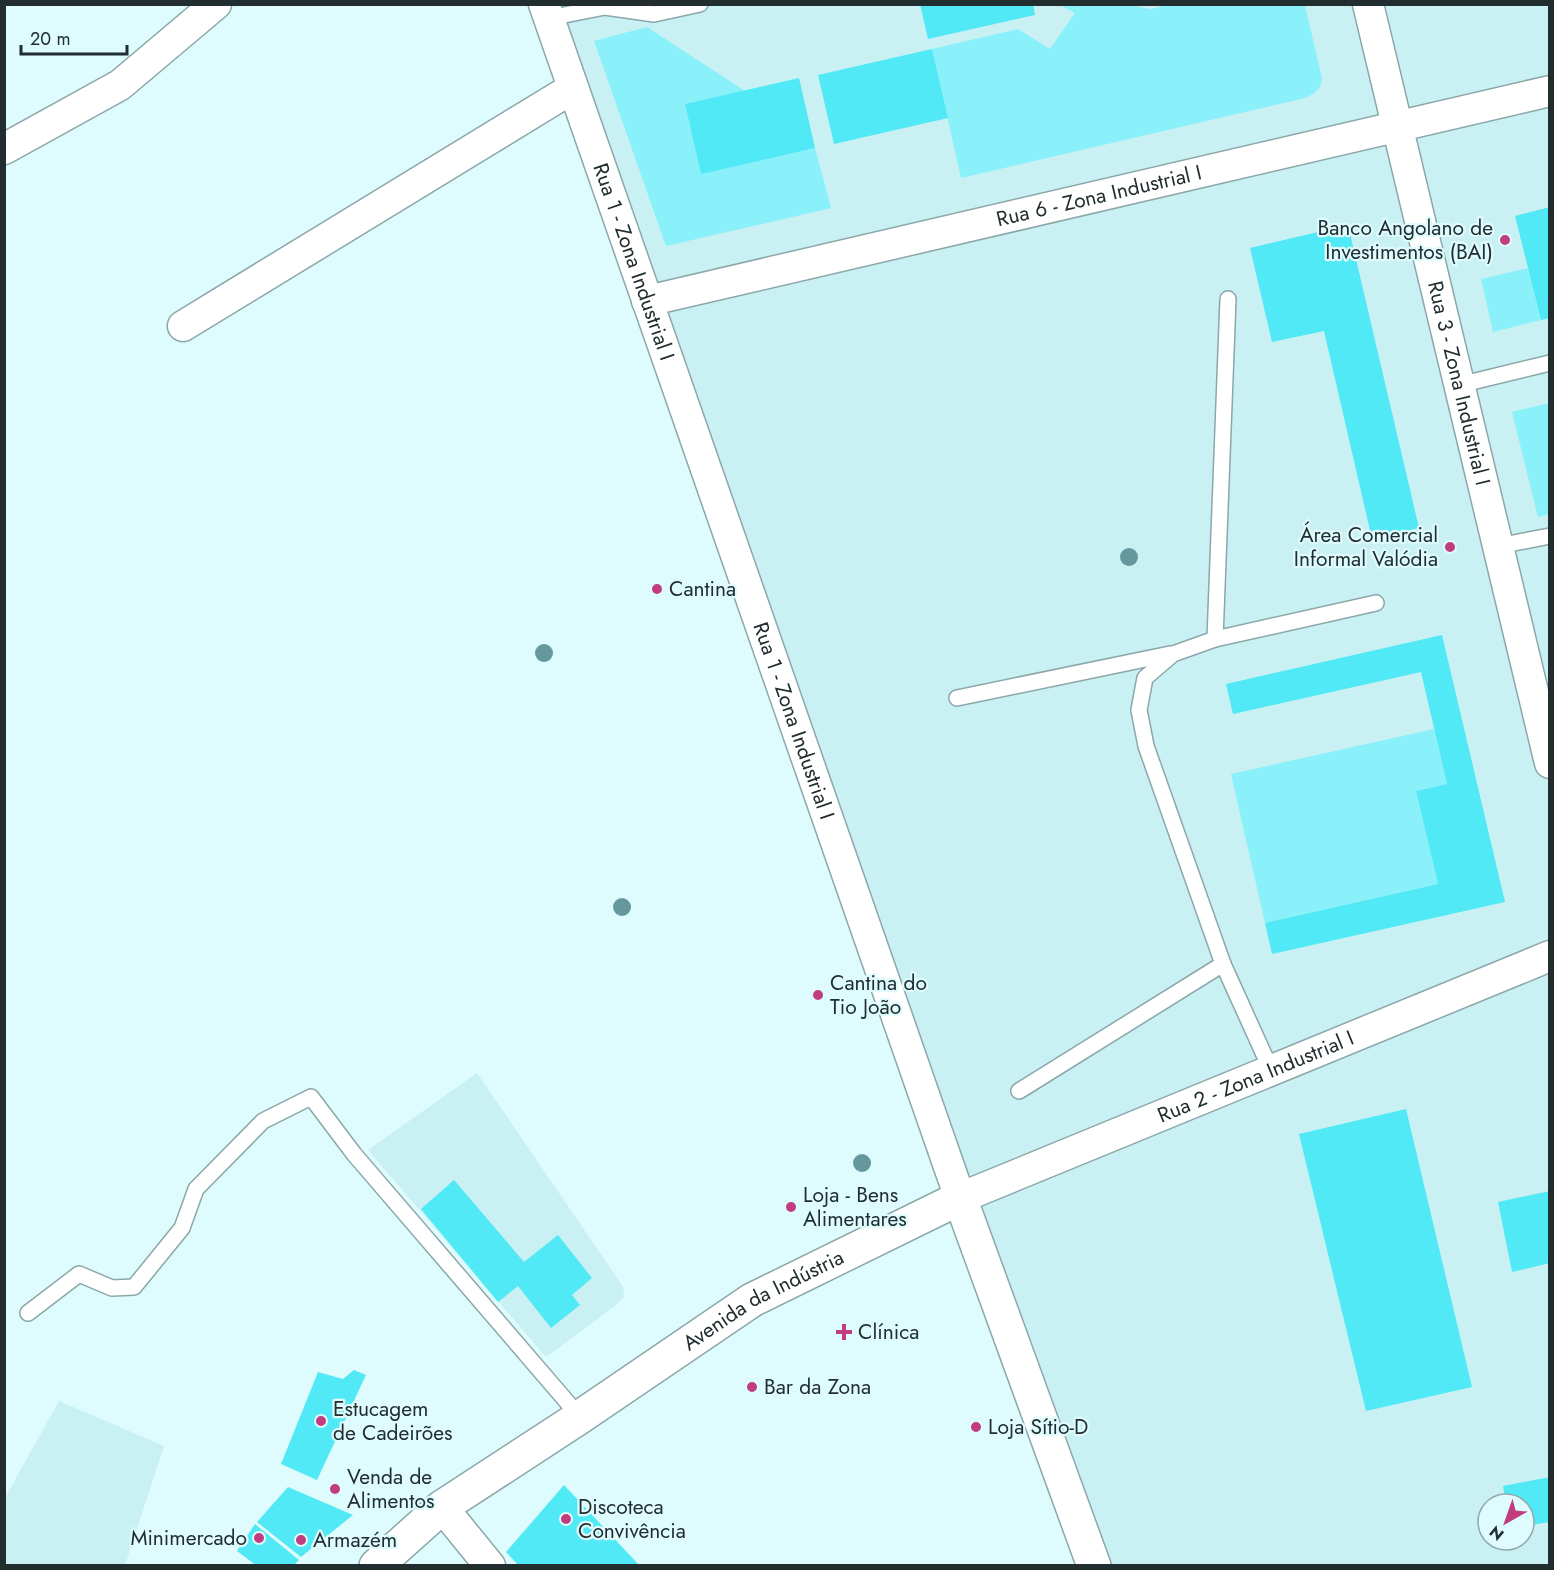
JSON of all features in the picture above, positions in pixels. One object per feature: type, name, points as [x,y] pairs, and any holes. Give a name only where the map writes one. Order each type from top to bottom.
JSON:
[{"type":"street","points":[[4,149],[120,86],[216,4]]},
{"type":"street","name":"Rua 3 - Zona Industrial I","points":[[1368,4],[1498,546],[1543,711],[1550,763]]},
{"type":"street","name":"Rua 1 - Zona Industrial I","points":[[546,11],[960,1198]]},
{"type":"street","points":[[183,326],[573,88]]},
{"type":"street","name":"Rua 6 - Zona Industrial I","points":[[647,301],[1550,91]]},
{"type":"street","name":"Rua 2 - Zona Industrial I","points":[[960,1198],[1550,956]]},
{"type":"street","points":[[960,1198],[1095,1566]]},
{"type":"street","name":"Avenida da Indústria","points":[[376,1566],[442,1507],[752,1300],[960,1198]]},
{"type":"street","points":[[442,1507],[490,1566]]},
{"type":"lane","points":[[546,11],[607,6],[654,14],[700,4]]},
{"type":"lane","points":[[1215,639],[1228,299]]},
{"type":"lane","points":[[1459,385],[1550,363]]},
{"type":"lane","points":[[1498,546],[1550,536]]},
{"type":"lane","points":[[957,698],[1173,654],[1215,639],[1376,603]]},
{"type":"lane","points":[[1173,654],[1144,678],[1139,710],[1146,746],[1222,964],[1270,1070]]},
{"type":"lane","points":[[1019,1091],[1222,964]]},
{"type":"lane","points":[[28,1313],[79,1274],[112,1288],[134,1287],[182,1228],[196,1190],[263,1121],[311,1097],[354,1154],[580,1417]]},
{"type":"shaded area","points":[[1122,4],[1151,9],[1172,4],[1305,5],[1322,79],[1319,89],[1305,98],[961,178],[932,49],[1018,29],[1050,49],[1075,13],[1060,5]]},
{"type":"shaded area","points":[[544,5],[1549,5],[1549,1565],[1094,1565]]},
{"type":"shaded area","points":[[647,27],[745,91],[685,104],[701,173],[815,148],[831,208],[666,246],[594,41]]},
{"type":"shaded area","points":[[1528,268],[1541,320],[1493,332],[1481,279]]},
{"type":"shaded area","points":[[1549,403],[1549,514],[1538,517],[1512,412]]},
{"type":"shaded area","points":[[1434,729],[1447,784],[1416,791],[1438,884],[1265,923],[1231,774]]},
{"type":"shaded area","points":[[477,1073],[624,1288],[623,1298],[615,1306],[546,1357],[368,1150]]},
{"type":"shaded area","points":[[59,1401],[164,1446],[125,1565],[5,1565],[5,1498]]},
{"type":"building","points":[[920,4],[1033,4],[1035,15],[928,39]]},
{"type":"building","points":[[932,49],[948,118],[834,144],[818,75]]},
{"type":"building","points":[[799,78],[815,148],[701,174],[685,104]]},
{"type":"building","points":[[1550,207],[1550,318],[1541,320],[1515,216]]},
{"type":"building","points":[[1348,225],[1419,528],[1372,539],[1324,331],[1272,342],[1250,248]]},
{"type":"building","points":[[1442,635],[1505,902],[1272,954],[1265,923],[1438,884],[1416,791],[1447,784],[1421,672],[1233,714],[1226,684]]},
{"type":"building","points":[[1406,1109],[1472,1387],[1366,1411],[1299,1134]]},
{"type":"building","points":[[454,1180],[524,1262],[558,1235],[592,1278],[572,1295],[580,1305],[551,1328],[518,1286],[498,1302],[421,1209]]},
{"type":"building","points":[[1550,1191],[1550,1263],[1512,1272],[1498,1202]]},
{"type":"building","name":"Estucagem de Cadeirões","points":[[354,1370],[366,1375],[317,1480],[281,1464],[318,1372],[343,1379]]},
{"type":"building","points":[[1550,1477],[1550,1522],[1536,1524],[1536,1492],[1504,1492],[1503,1486]]},
{"type":"building","name":"Discoteca Convivência","points":[[564,1485],[640,1566],[519,1566],[506,1552]]},
{"type":"building","name":"Armazém","points":[[288,1487],[353,1515],[301,1557],[257,1522]]},
{"type":"building","name":"Minimercado","points":[[255,1524],[299,1560],[293,1566],[257,1566],[237,1551]]},
{"type":"place","name":"Banco Angolano de Investimentos (BAI)","points":[[1505,240]]},
{"type":"place","name":"Área Comercial Informal Valódia","points":[[1450,547]]},
{"type":"place","name":"Cantina","points":[[657,589]]},
{"type":"place","name":"Cantina do Tio João","points":[[818,995]]},
{"type":"place","name":"Loja - Bens Alimentares","points":[[791,1207]]},
{"type":"place","name":"Clínica","points":[[844,1332]]},
{"type":"place","name":"Bar da Zona","points":[[752,1387]]},
{"type":"place","name":"Estucagem de Cadeirões","points":[[321,1421]]},
{"type":"place","name":"Loja Sítio-D","points":[[976,1427]]},
{"type":"place","name":"Venda de Alimentos","points":[[335,1489]]},
{"type":"place","name":"Discoteca Convivência","points":[[566,1519]]},
{"type":"place","name":"Minimercado","points":[[259,1538]]},
{"type":"place","name":"Armazém","points":[[301,1540]]}]
